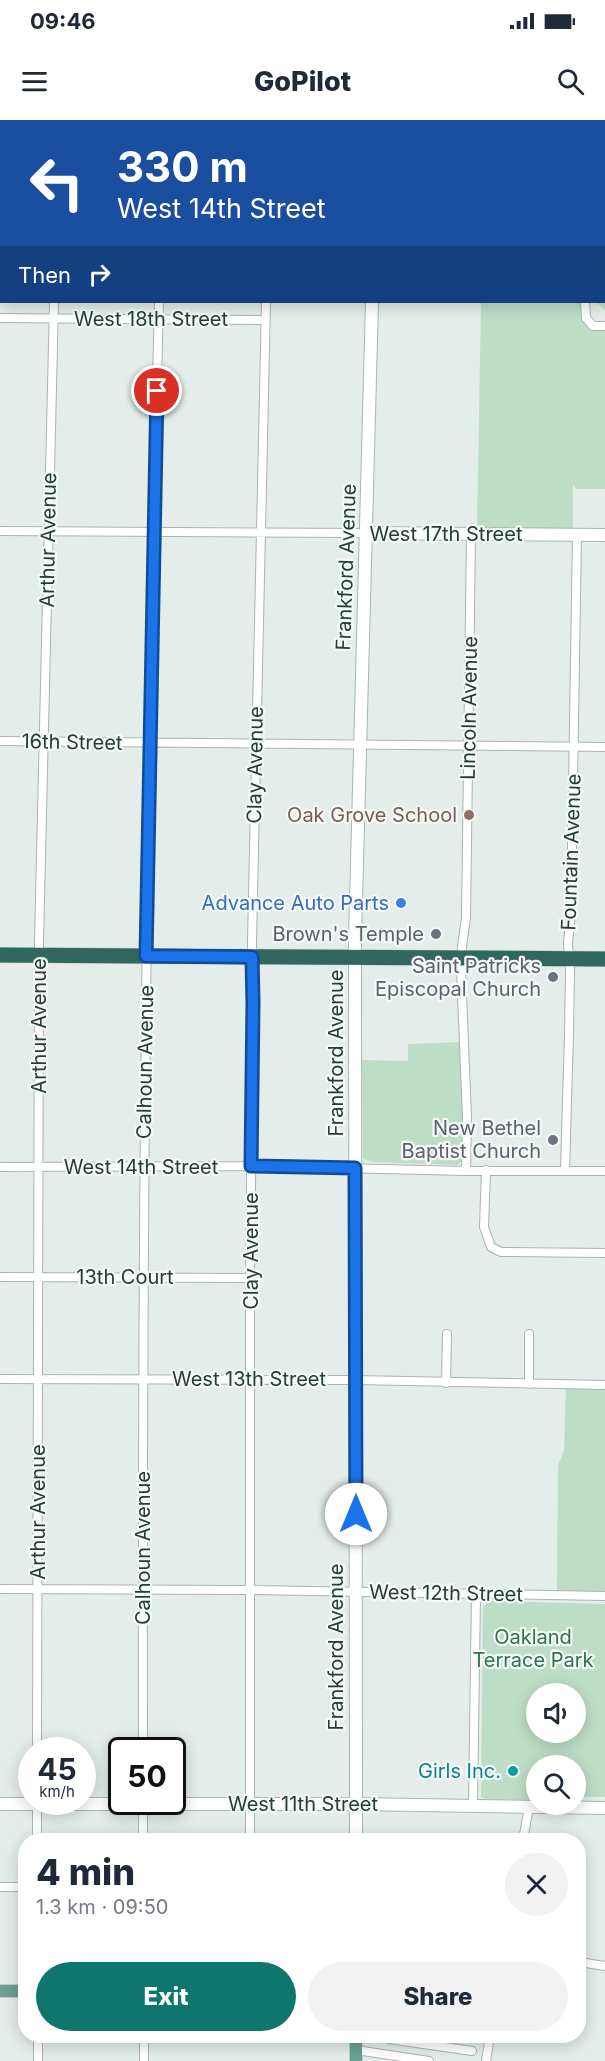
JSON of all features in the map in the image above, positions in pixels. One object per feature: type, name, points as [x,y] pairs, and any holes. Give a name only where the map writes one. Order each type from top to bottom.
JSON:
[{"type":"highway","points":[[0,956],[605,959]]},
{"type":"main road","name":"Frankford Avenue","points":[[356,1833],[355,957],[372,303]]},
{"type":"main road","name":"West 17th Street","points":[[366,533],[605,535]]},
{"type":"main road","name":"West 11th Street","points":[[186,1803],[526,1806]]},
{"type":"main road","name":"West 11th Street","points":[[0,1804],[18,1804]]},
{"type":"main road","name":"West 11th Street","points":[[586,1808],[605,1808]]},
{"type":"main road","points":[[0,1991],[18,1991]]},
{"type":"street","name":"Arthur Avenue","points":[[37,1737],[39,956],[54,303]]},
{"type":"street","name":"Calhoun Avenue","points":[[143,1737],[143,1168],[149,743],[159,303]]},
{"type":"street","name":"Clay Avenue","points":[[250,1833],[252,957],[266,303]]},
{"type":"street","points":[[585,303],[586,318],[592,326],[605,326]]},
{"type":"street","name":"West 18th Street","points":[[0,318],[265,320]]},
{"type":"street","name":"West 17th Street","points":[[0,531],[366,533]]},
{"type":"street","name":"Lincoln Avenue","points":[[466,1171],[467,1116],[461,958],[466,918],[471,534]]},
{"type":"street","name":"Fountain Avenue","points":[[565,1170],[569,1034],[568,944],[572,910],[577,535]]},
{"type":"street","name":"16th Street","points":[[0,741],[605,747]]},
{"type":"street","name":"West 14th Street","points":[[0,1167],[251,1166],[466,1171],[605,1171]]},
{"type":"street","points":[[486,1170],[484,1227],[491,1247],[501,1252],[605,1253]]},
{"type":"street","name":"13th Court","points":[[0,1277],[250,1278]]},
{"type":"street","points":[[446,1383],[447,1334]]},
{"type":"street","points":[[529,1334],[529,1384]]},
{"type":"street","name":"West 13th Street","points":[[0,1379],[356,1380],[605,1385]]},
{"type":"street","name":"West 12th Street","points":[[0,1589],[249,1590],[605,1596]]},
{"type":"street","points":[[473,1806],[476,1594]]},
{"type":"street","points":[[37,1815],[37,1833]]},
{"type":"street","points":[[143,1815],[143,1833]]},
{"type":"street","points":[[524,1833],[527,1815]]},
{"type":"street","points":[[0,1887],[18,1887]]},
{"type":"street","points":[[586,1963],[605,1966]]},
{"type":"street","points":[[38,2043],[38,2061]]},
{"type":"street","points":[[144,2043],[144,2061]]},
{"type":"street","points":[[417,2043],[472,2051]]},
{"type":"street","points":[[486,2061],[489,2043]]},
{"type":"street","points":[[356,2055],[429,2061]]},
{"type":"green space","points":[[481,303],[582,303],[583,318],[605,330],[605,489],[576,489],[573,485],[573,531],[477,530]]},
{"type":"green space","points":[[597,303],[605,303],[605,310]]},
{"type":"green space","points":[[461,1042],[464,1159],[458,1165],[373,1162],[363,1159],[362,1060],[408,1061],[408,1044]]},
{"type":"green space","points":[[566,1386],[605,1386],[605,1593],[557,1592],[558,1466],[564,1450]]},
{"type":"green space","name":"Oakland Terrace Park","points":[[489,1601],[605,1604],[605,1797],[586,1797],[586,1755],[526,1755],[526,1800],[484,1799],[481,1797],[483,1607]]},
{"type":"place","name":"Oak Grove School","points":[[469,815]]},
{"type":"place","name":"Advance Auto Parts","points":[[401,903]]},
{"type":"place","name":"Brown's Temple","points":[[436,934]]},
{"type":"place","name":"Saint Patricks Episcopal Church","points":[[553,977]]},
{"type":"place","name":"New Bethel Baptist Church","points":[[553,1140]]},
{"type":"place","name":"Girls Inc.","points":[[513,1771]]},
{"type":"route","points":[[157,391],[146,956],[252,957],[251,1166],[355,1168],[356,1514]]}]
